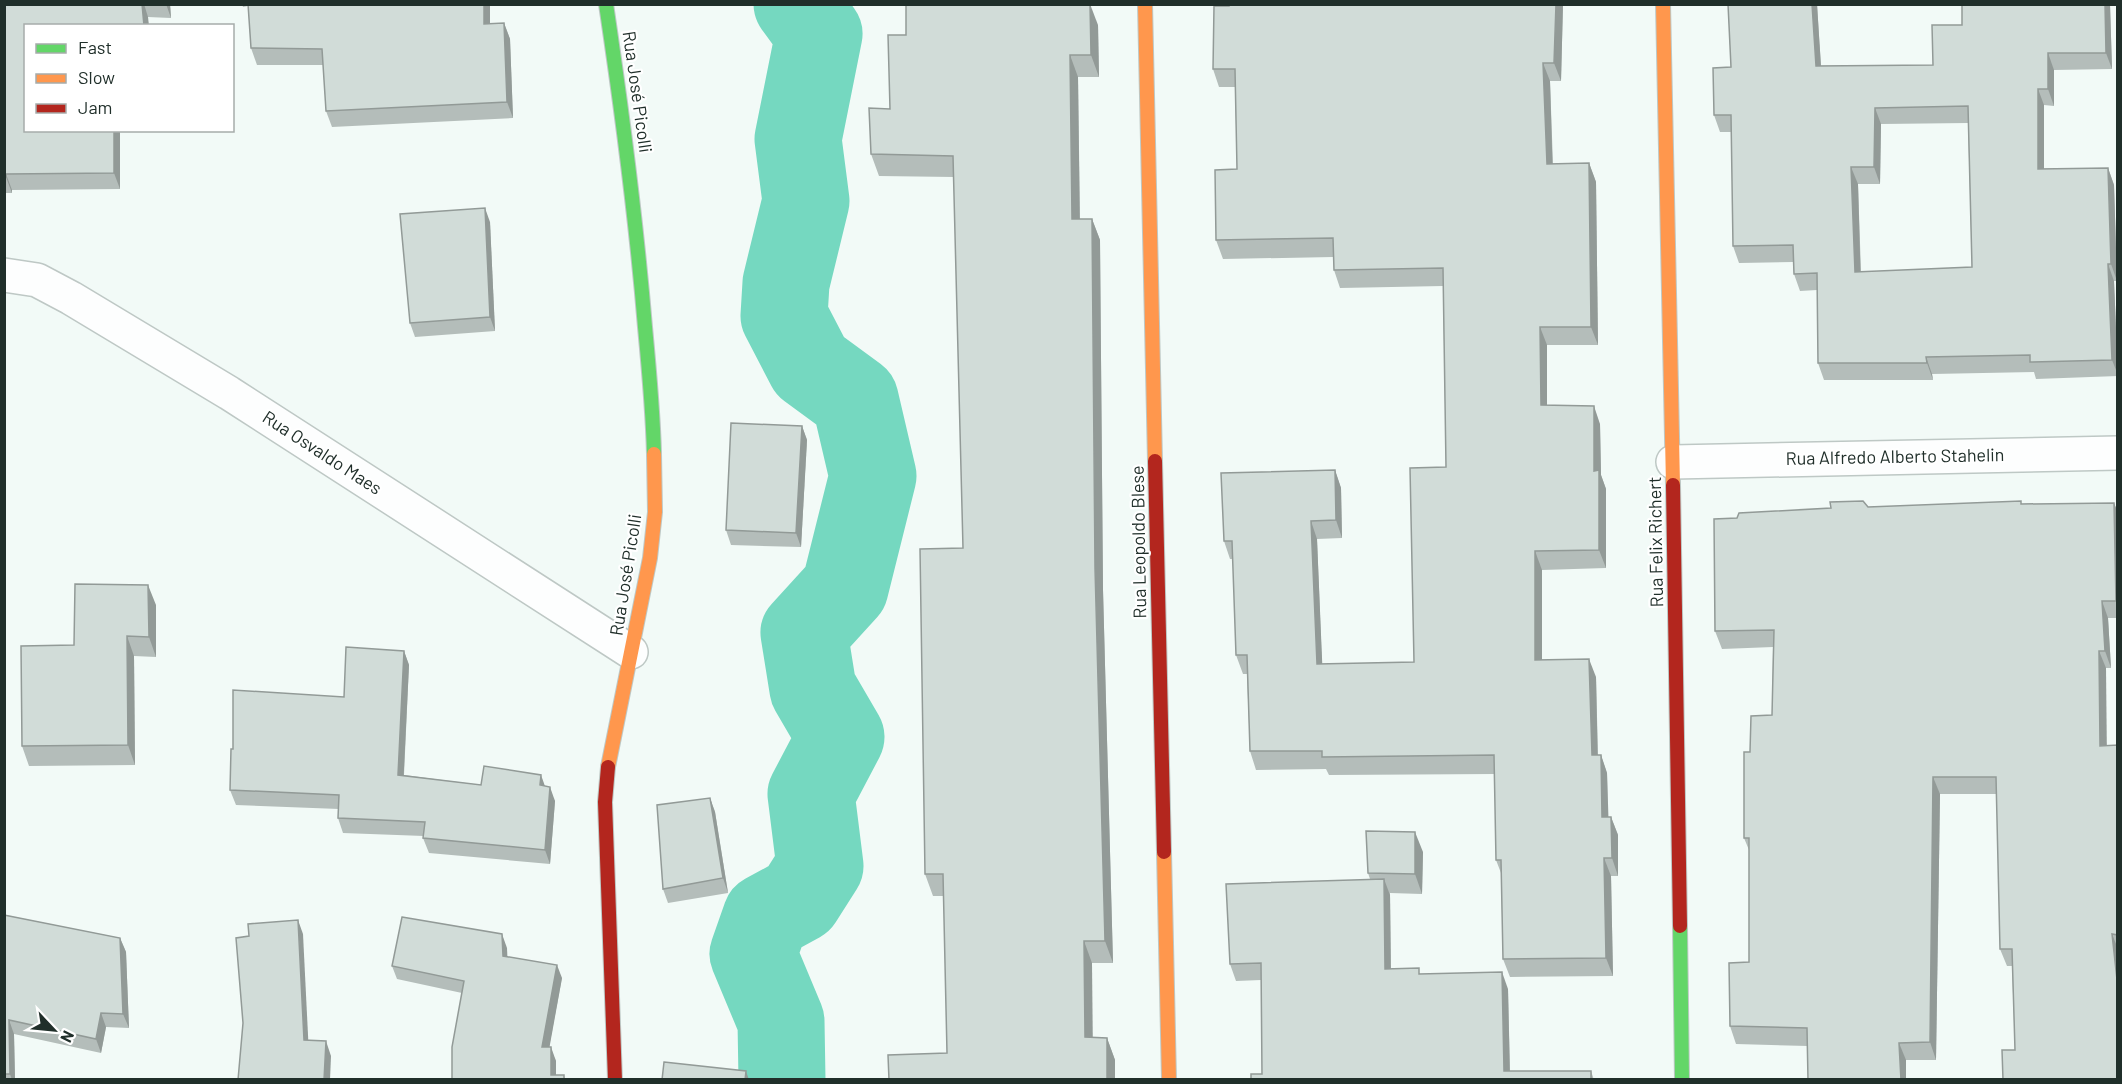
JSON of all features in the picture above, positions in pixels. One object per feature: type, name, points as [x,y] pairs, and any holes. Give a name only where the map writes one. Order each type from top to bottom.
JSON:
[{"type":"street","name":"Rua José Picolli","points":[[606,4],[625,133],[641,277],[653,418],[655,512],[650,558],[608,761],[605,802],[615,1080]]},
{"type":"street","name":"Rua Leopoldo Blese","points":[[1145,4],[1169,1080]]},
{"type":"street","name":"Rua Felix Richert","points":[[1663,4],[1673,462],[1682,1080]]},
{"type":"street","name":"Rua Osvaldo Maes","points":[[4,275],[37,280],[91,310],[229,393],[631,652]]},
{"type":"street","name":"Rua Alfredo Alberto Stahelin","points":[[1673,462],[2118,453]]},
{"type":"building","points":[[4,4],[142,4],[144,24],[24,24],[24,132],[114,132],[114,173],[6,174],[4,177]]},
{"type":"building","points":[[248,4],[484,4],[484,24],[504,23],[507,102],[326,111],[322,49],[251,48]]},
{"type":"building","points":[[906,4],[1090,4],[1091,55],[1070,55],[1072,219],[1092,219],[1095,568],[1105,941],[1084,941],[1085,1037],[1107,1038],[1107,1080],[889,1080],[888,1055],[947,1053],[943,874],[925,874],[920,549],[963,548],[953,156],[871,154],[869,108],[890,109],[888,35],[906,35]]},
{"type":"building","points":[[1229,4],[1556,4],[1554,63],[1543,63],[1547,164],[1589,163],[1591,327],[1540,327],[1541,405],[1594,406],[1594,471],[1599,470],[1599,550],[1535,551],[1535,660],[1589,659],[1592,755],[1601,755],[1602,817],[1611,817],[1612,858],[1604,858],[1606,958],[1503,959],[1501,860],[1496,860],[1494,755],[1322,757],[1322,751],[1250,751],[1247,655],[1236,655],[1232,541],[1224,541],[1221,473],[1335,470],[1336,520],[1311,521],[1317,664],[1414,662],[1410,468],[1446,467],[1443,268],[1334,270],[1333,238],[1216,240],[1215,170],[1237,169],[1235,69],[1213,69],[1214,6],[1229,6]]},
{"type":"building","points":[[1728,4],[1812,4],[1816,66],[1933,65],[1932,25],[1962,25],[1962,4],[2105,4],[2106,53],[2048,53],[2048,89],[2038,89],[2038,169],[2108,168],[2111,264],[2108,264],[2112,360],[2030,362],[2030,355],[1926,357],[1927,363],[1818,363],[1817,273],[1794,274],[1793,245],[1733,246],[1731,115],[1714,115],[1713,68],[1731,67]],"holes":[[[1968,106],[1972,267],[1855,272],[1851,167],[1874,167],[1875,108]]]},
{"type":"building","points":[[485,208],[490,317],[410,323],[400,214]]},
{"type":"building","points":[[731,423],[802,426],[796,533],[726,530]]},
{"type":"building","points":[[1863,501],[1868,507],[2021,501],[2021,504],[2114,503],[2116,601],[2102,601],[2105,651],[2099,651],[2100,746],[2118,745],[2118,935],[2112,934],[2118,989],[2118,1080],[2003,1080],[2002,1050],[2015,1050],[2012,949],[2000,949],[1996,777],[1933,777],[1930,1042],[1899,1043],[1901,1080],[1808,1080],[1807,1028],[1730,1026],[1729,963],[1749,962],[1749,838],[1744,838],[1744,752],[1750,752],[1751,716],[1772,715],[1774,630],[1715,631],[1714,519],[1737,518],[1739,513],[1831,508],[1830,502]]},
{"type":"building","points":[[75,584],[148,585],[149,637],[127,636],[128,745],[22,746],[21,646],[74,645]]},
{"type":"building","points":[[346,647],[404,651],[398,775],[481,785],[484,766],[541,775],[540,785],[550,787],[545,850],[423,838],[425,822],[338,818],[339,795],[230,790],[233,690],[344,697]]},
{"type":"building","points":[[710,798],[723,878],[663,889],[657,805]]},
{"type":"building","points":[[1366,831],[1415,832],[1415,874],[1368,873]]},
{"type":"building","points":[[1384,879],[1385,969],[1419,968],[1419,974],[1502,972],[1504,1071],[1591,1071],[1591,1080],[1251,1080],[1251,1074],[1262,1074],[1261,963],[1230,964],[1226,884]]},
{"type":"building","points":[[4,915],[120,938],[123,1014],[101,1013],[96,1039],[9,1020],[10,1074],[4,1074]]},
{"type":"building","points":[[402,917],[502,934],[503,956],[557,965],[542,1047],[551,1047],[551,1075],[564,1075],[564,1080],[452,1080],[452,1047],[464,981],[392,966]]},
{"type":"building","points":[[298,920],[304,1040],[326,1041],[324,1080],[238,1080],[243,1023],[236,938],[249,936],[248,924]]},
{"type":"building","points":[[664,1062],[746,1071],[745,1080],[662,1080]]},
{"type":"waterway","points":[[782,1080],[781,1021],[753,954],[766,917],[799,899],[820,866],[811,794],[841,737],[813,689],[804,633],[845,588],[873,476],[855,399],[810,366],[784,316],[786,283],[806,201],[798,139],[819,34],[797,4]]},
{"type":"traffic: fast","points":[[606,4],[637,246],[651,390],[654,454]]},
{"type":"traffic: fast","points":[[1680,926],[1682,1080]]},
{"type":"traffic: slow","points":[[1145,4],[1155,461]]},
{"type":"traffic: slow","points":[[1663,4],[1673,485]]},
{"type":"traffic: slow","points":[[608,767],[650,558],[655,512],[654,454]]},
{"type":"traffic: slow","points":[[1164,852],[1169,1080]]},
{"type":"traffic: jam","points":[[1155,461],[1164,852]]},
{"type":"traffic: jam","points":[[1673,485],[1680,926]]},
{"type":"traffic: jam","points":[[608,767],[605,802],[615,1080]]}]
